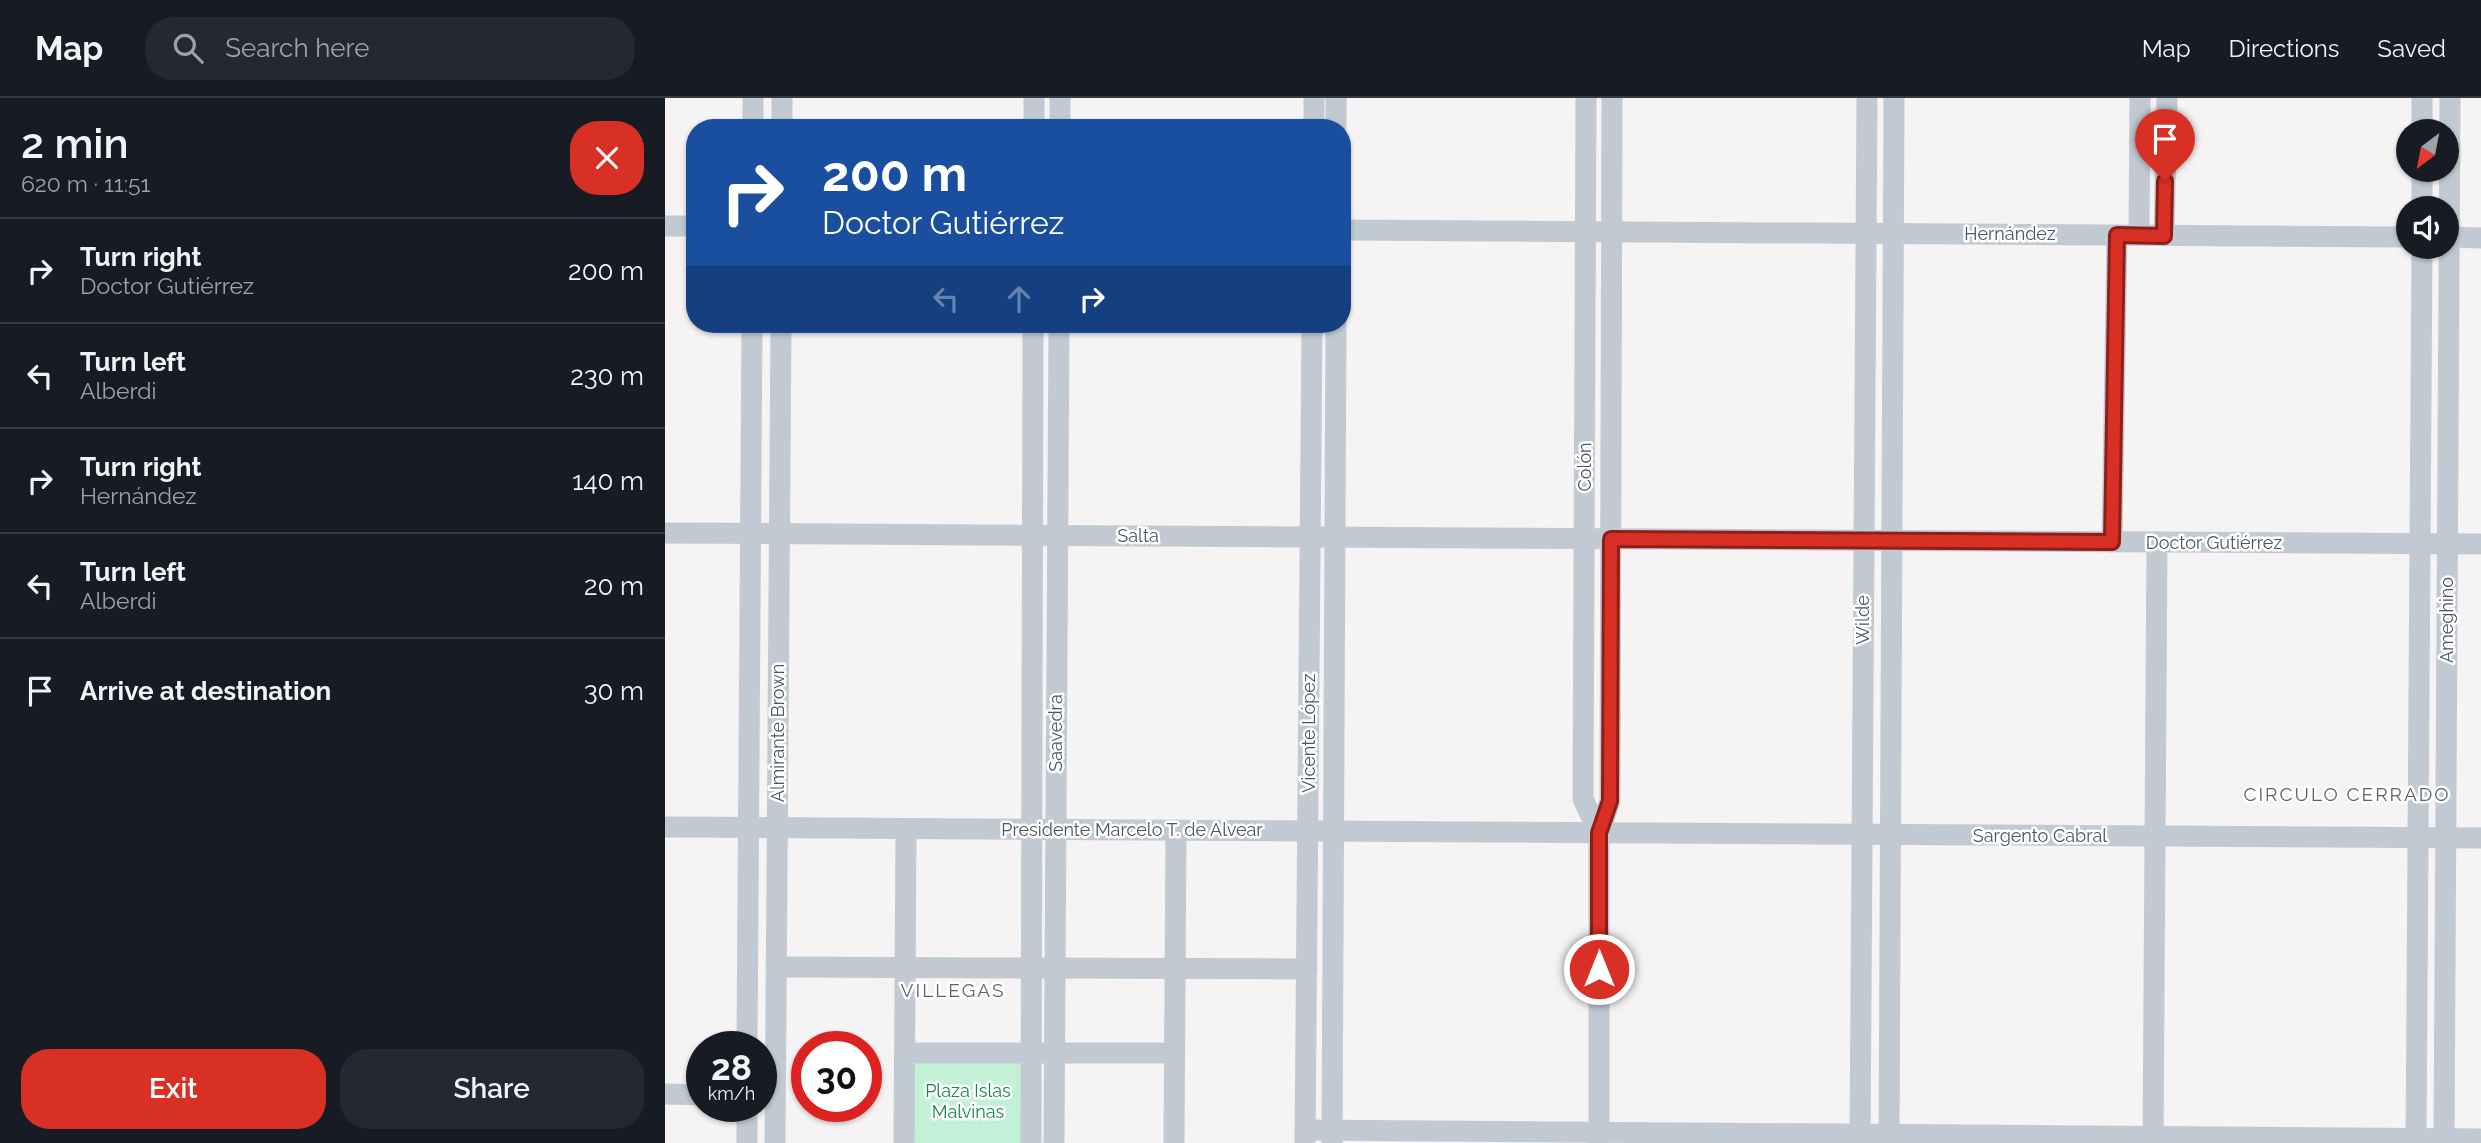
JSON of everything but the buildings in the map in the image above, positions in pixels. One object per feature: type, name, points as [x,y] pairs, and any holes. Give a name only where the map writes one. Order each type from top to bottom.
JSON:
[{"type":"street","points":[[753,98],[753,119]]},
{"type":"street","points":[[782,98],[782,119]]},
{"type":"street","points":[[1034,98],[1034,119]]},
{"type":"street","points":[[1060,98],[1060,119]]},
{"type":"street","points":[[1314,98],[1314,119]]},
{"type":"street","points":[[1336,98],[1336,119]]},
{"type":"street","name":"Colón","points":[[1586,98],[1583,799],[1599,833]]},
{"type":"street","name":"Colón","points":[[1599,1138],[1599,833],[1610,801],[1612,98]]},
{"type":"street","name":"Wilde","points":[[1860,1139],[1867,98]]},
{"type":"street","name":"Wilde","points":[[1889,1139],[1894,98]]},
{"type":"street","points":[[2139,235],[2140,98]]},
{"type":"street","points":[[2164,236],[2167,98]]},
{"type":"street","points":[[2422,119],[2423,98]]},
{"type":"street","name":"Ameghino","points":[[2449,196],[2450,98]]},
{"type":"street","points":[[665,226],[686,226]]},
{"type":"street","name":"Hernández","points":[[1351,230],[2396,237]]},
{"type":"street","points":[[2112,542],[2117,235]]},
{"type":"street","points":[[2459,237],[2481,238]]},
{"type":"street","name":"Ameghino","points":[[2416,1141],[2422,259]]},
{"type":"street","name":"Ameghino","points":[[2444,1141],[2448,259]]},
{"type":"street","name":"Almirante Brown","points":[[747,1031],[752,333]]},
{"type":"street","name":"Almirante Brown","points":[[772,1031],[778,828],[781,333]]},
{"type":"street","name":"Saavedra","points":[[1031,1143],[1033,333]]},
{"type":"street","name":"Saavedra","points":[[1054,1143],[1059,333]]},
{"type":"street","name":"Vicente López","points":[[1305,1136],[1312,333]]},
{"type":"street","name":"Vicente López","points":[[1332,1136],[1336,333]]},
{"type":"street","name":"Salta","points":[[665,533],[1611,539]]},
{"type":"street","name":"Doctor Gutiérrez","points":[[1611,539],[2481,544]]},
{"type":"street","points":[[2153,1140],[2157,542]]},
{"type":"street","name":"Presidente Marcelo T. de Alvear","points":[[665,827],[1599,833]]},
{"type":"street","points":[[904,1143],[906,829]]},
{"type":"street","points":[[1174,1143],[1176,831]]},
{"type":"street","name":"Sargento Cabral","points":[[1599,833],[2481,838]]},
{"type":"street","points":[[776,967],[1307,969]]},
{"type":"street","points":[[905,1053],[1174,1053]]},
{"type":"street","points":[[665,1094],[686,1095]]},
{"type":"street","points":[[747,1122],[747,1143]]},
{"type":"street","name":"Almirante Brown","points":[[772,1122],[775,1143]]},
{"type":"street","points":[[1305,1136],[2416,1141],[2481,1139]]},
{"type":"green space","name":"Plaza Islas Malvinas","points":[[913,1060],[1025,1062],[1024,1143],[912,1143]]},
{"type":"district","name":"CIRCULO CERRADO","points":[[2347,794]]},
{"type":"district","name":"VILLEGAS","points":[[953,990]]},
{"type":"route","points":[[1599,969],[1599,833],[1610,801],[1611,539],[2112,542],[2117,235],[2164,236],[2165,181]]}]
